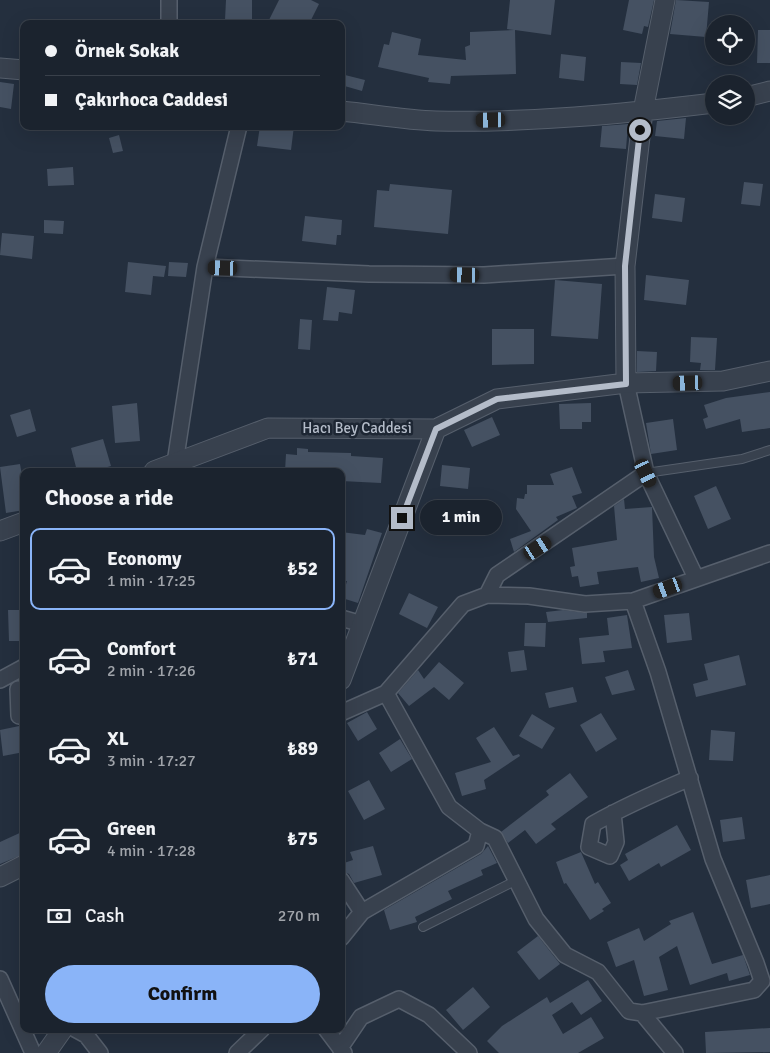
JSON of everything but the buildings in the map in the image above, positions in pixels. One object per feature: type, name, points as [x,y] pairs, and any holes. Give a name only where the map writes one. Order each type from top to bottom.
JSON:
[{"type":"street","points":[[168,0],[169,20]]},
{"type":"street","points":[[664,0],[643,111],[625,266],[626,384],[646,473],[696,578]]},
{"type":"street","points":[[0,68],[20,70]]},
{"type":"street","points":[[755,95],[770,91]]},
{"type":"street","points":[[345,111],[434,121],[509,120],[643,111],[705,104]]},
{"type":"street","points":[[175,463],[205,267],[238,130]]},
{"type":"street","points":[[205,267],[369,274],[484,275],[625,266]]},
{"type":"street","name":"Hacı Bey Caddesi","points":[[162,468],[268,428],[436,429],[497,399],[626,384],[723,381],[770,371]]},
{"type":"street","points":[[345,669],[436,429]]},
{"type":"street","points":[[487,595],[497,575],[646,473]]},
{"type":"street","points":[[0,531],[20,524]]},
{"type":"street","points":[[345,711],[386,693],[463,604],[487,595],[529,596],[585,604],[633,601],[768,555]]},
{"type":"street","points":[[386,693],[449,807],[480,831],[495,838],[536,919],[565,954],[598,972],[629,1011],[642,1013],[754,990],[766,981],[713,859],[658,672],[633,601]]},
{"type":"street","points":[[345,619],[362,624]]},
{"type":"street","points":[[20,668],[3,678],[20,691]]},
{"type":"street","points":[[19,716],[20,704]]},
{"type":"street","points":[[613,813],[623,843],[610,856],[589,847],[593,824],[613,813],[690,778]]},
{"type":"street","points":[[345,933],[362,912],[476,846],[480,831]]},
{"type":"street","points":[[0,877],[20,867]]},
{"type":"street","points":[[345,886],[362,912]]},
{"type":"street","points":[[0,979],[20,1024]]},
{"type":"street","points":[[329,1033],[342,1050],[361,1017],[399,999],[429,1015],[469,1053]]},
{"type":"street","points":[[642,1013],[675,1053]]},
{"type":"street","points":[[24,1033],[33,1053]]},
{"type":"street","points":[[46,1053],[60,1033]]},
{"type":"street","points":[[82,1033],[100,1053]]},
{"type":"street","points":[[237,1053],[258,1033]]},
{"type":"lane","points":[[646,473],[742,459],[770,450]]},
{"type":"lane","points":[[423,927],[517,880]]},
{"type":"route","points":[[402,518],[436,429],[497,399],[626,384],[625,266],[640,130]]}]
